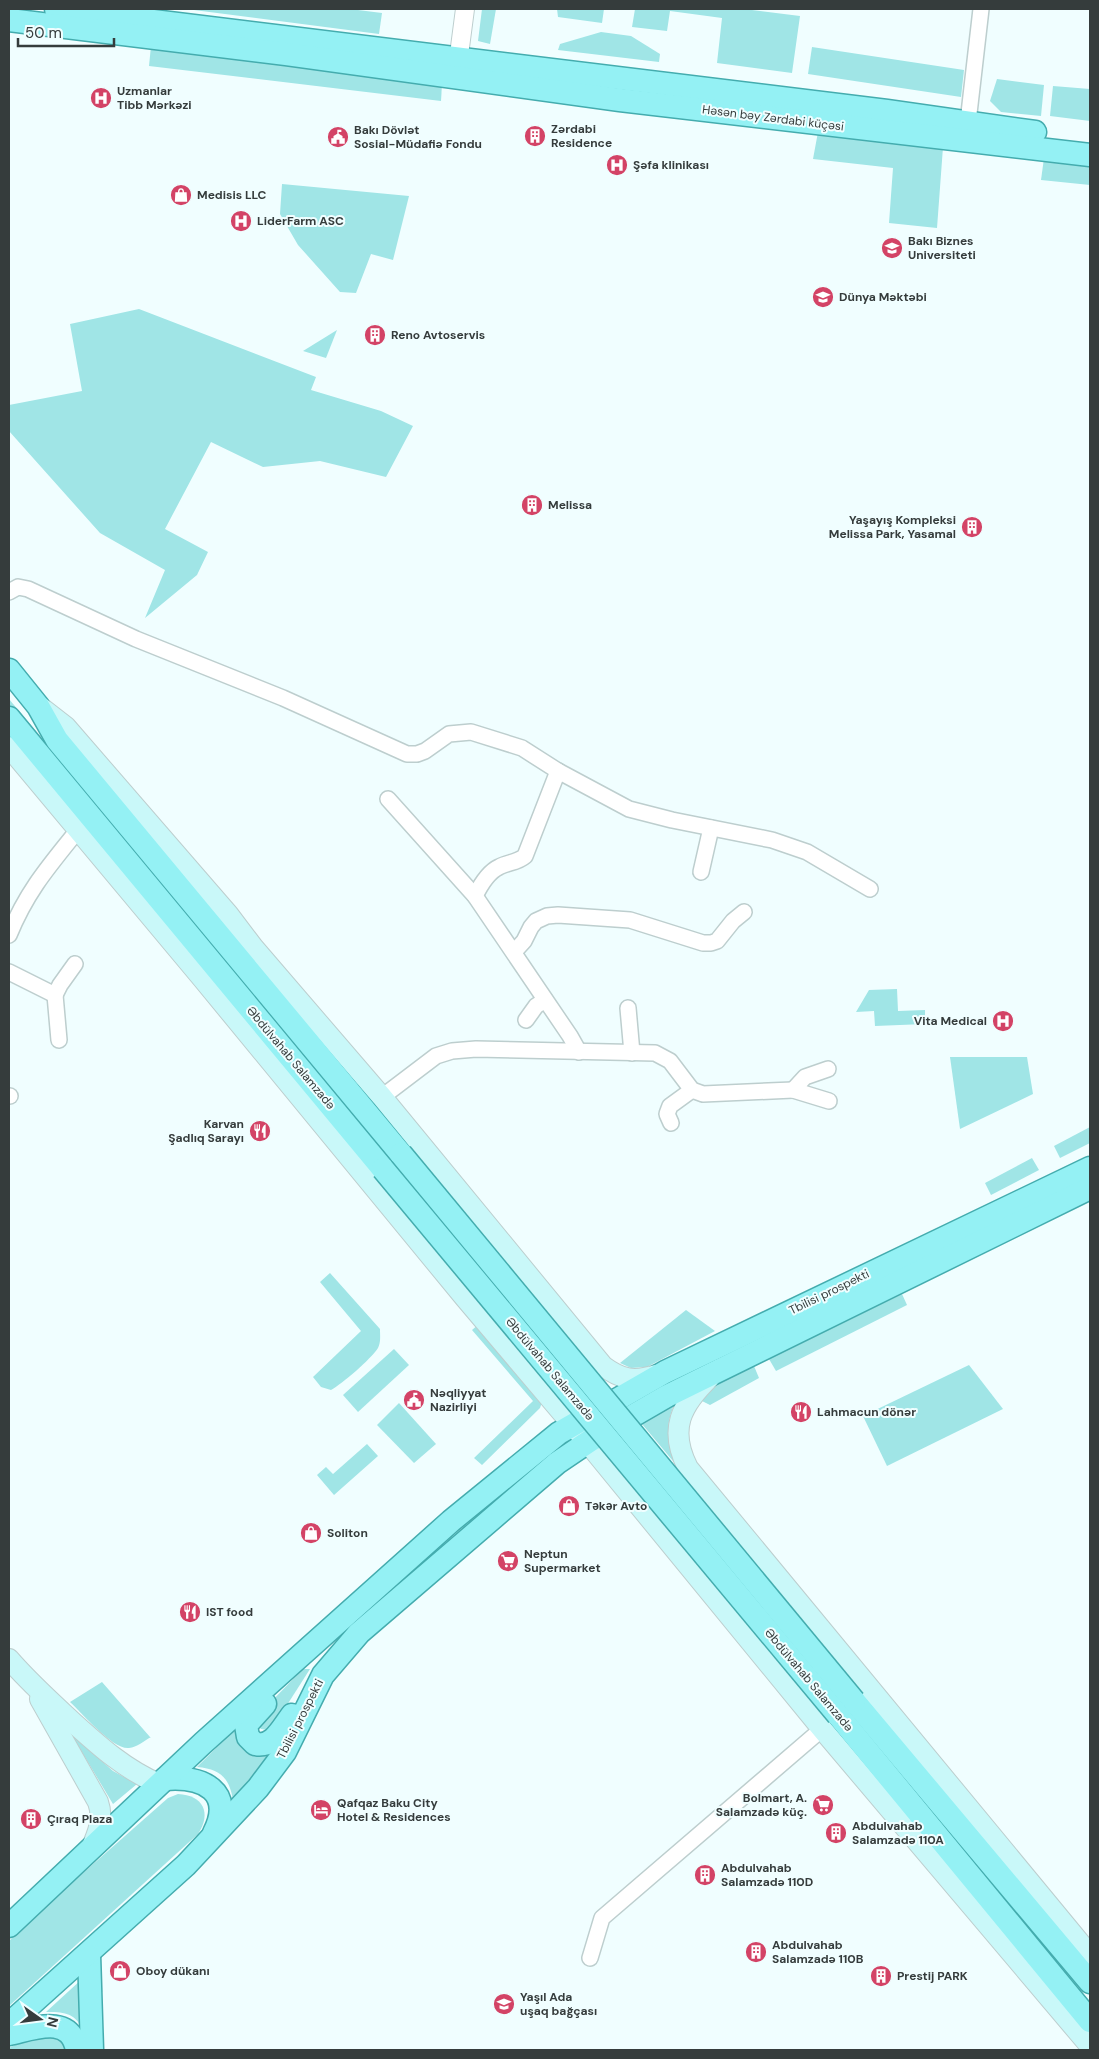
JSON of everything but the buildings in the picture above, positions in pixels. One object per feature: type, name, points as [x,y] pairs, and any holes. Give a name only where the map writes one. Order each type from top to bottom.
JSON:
[{"type":"main road","points":[[56,9],[458,68]]},
{"type":"main road","points":[[9,20],[158,38],[458,68]]},
{"type":"main road","name":"Həsən bəy Zərdabi küçəsi","points":[[458,68],[817,113],[1090,155]]},
{"type":"main road","name":"Həsən bəy Zərdabi küçəsi","points":[[817,113],[968,122],[1090,140]]},
{"type":"main road","name":"Əbdülvahab Salamzadə","points":[[9,670],[38,706],[57,740],[401,1154],[838,1715],[1090,2046]]},
{"type":"main road","name":"Əbdülvahab Salamzadə","points":[[38,706],[66,727],[228,914],[382,1097],[603,1366],[616,1376],[626,1379],[645,1378],[665,1372]]},
{"type":"main road","name":"Əbdülvahab Salamzadə","points":[[9,718],[1090,2021]]},
{"type":"main road","name":"Əbdülvahab Salamzadə","points":[[9,747],[657,1528],[838,1715],[1090,1982]]},
{"type":"main road","name":"Tbilisi prospekti","points":[[451,1522],[542,1445],[572,1424],[665,1372],[1090,1168]]},
{"type":"main road","name":"Tbilisi prospekti","points":[[9,2024],[89,1954],[212,1839],[278,1763],[323,1675],[360,1633],[557,1463],[587,1442],[667,1396],[1090,1188]]},
{"type":"main road","points":[[509,1349],[525,1359],[533,1360],[548,1358],[554,1354],[564,1336],[563,1325],[555,1308]]},
{"type":"main road","points":[[714,1373],[687,1402],[681,1416],[678,1443],[688,1468],[1090,1955]]},
{"type":"main road","points":[[657,1528],[650,1498],[658,1482],[667,1477],[684,1478],[707,1492]]},
{"type":"main road","points":[[323,1675],[273,1740],[262,1745],[255,1744],[250,1740],[246,1733],[246,1725],[253,1716],[315,1652],[423,1555],[451,1522]]},
{"type":"main road","points":[[9,1926],[162,1782],[451,1522]]},
{"type":"main road","points":[[9,1659],[53,1711],[112,1758],[138,1775],[162,1782],[196,1780],[204,1783],[214,1791],[222,1807],[221,1816],[212,1839]]},
{"type":"main road","points":[[53,1711],[100,1808],[100,1824],[91,1848]]},
{"type":"main road","points":[[82,2050],[89,1954]]},
{"type":"main road","points":[[9,2034],[42,2026],[54,2026],[67,2032],[82,2050]]},
{"type":"street","points":[[458,68],[465,9]]},
{"type":"street","points":[[968,122],[981,9]]},
{"type":"street","points":[[9,592],[18,587],[28,589],[136,639],[283,698],[407,754],[425,751],[449,734],[471,732],[522,748],[558,770],[629,808],[711,828],[772,840],[807,852],[870,889]]},
{"type":"street","points":[[475,896],[484,881],[495,869],[516,862],[525,856],[558,770]]},
{"type":"street","points":[[388,799],[475,896],[579,1052]]},
{"type":"street","points":[[701,872],[711,828]]},
{"type":"street","points":[[9,935],[17,914],[34,886],[78,830]]},
{"type":"street","points":[[514,952],[524,941],[536,921],[547,916],[558,915],[630,920],[703,943],[711,943],[717,941],[733,921],[744,912]]},
{"type":"street","points":[[59,1040],[55,995],[76,964]]},
{"type":"street","points":[[9,972],[55,995]]},
{"type":"street","points":[[526,1020],[536,1006],[545,1000]]},
{"type":"street","points":[[628,1008],[632,1053]]},
{"type":"street","points":[[382,1097],[436,1056],[452,1050],[476,1048],[655,1054],[670,1061],[692,1090],[703,1094],[793,1090],[829,1101]]},
{"type":"street","points":[[793,1090],[805,1077],[828,1069]]},
{"type":"street","points":[[671,1123],[667,1114],[670,1106],[692,1090]]},
{"type":"street","name":"Əbdülvahab Salamzadə","points":[[590,1958],[602,1918],[838,1715]]},
{"type":"shaded area","points":[[186,9],[350,9],[382,13],[379,34]]},
{"type":"shaded area","points":[[482,9],[496,9],[490,44],[478,41]]},
{"type":"shaded area","points":[[557,9],[604,9],[602,23],[558,17]]},
{"type":"shaded area","points":[[635,9],[744,9],[800,16],[792,73],[717,63],[722,18],[670,11],[667,31],[632,27]]},
{"type":"shaded area","points":[[601,32],[631,36],[660,54],[659,62],[558,50],[560,44]]},
{"type":"shaded area","points":[[151,46],[442,84],[441,101],[149,66]]},
{"type":"shaded area","points":[[812,47],[964,70],[961,97],[808,74]]},
{"type":"shaded area","points":[[997,79],[1044,85],[1041,116],[1001,112],[990,101]]},
{"type":"shaded area","points":[[1053,86],[1090,89],[1090,121],[1050,116]]},
{"type":"shaded area","points":[[818,132],[943,147],[937,228],[889,223],[893,168],[813,159]]},
{"type":"shaded area","points":[[1044,158],[1090,165],[1090,185],[1041,180]]},
{"type":"shaded area","points":[[282,184],[409,196],[393,260],[371,254],[356,293],[340,292],[298,245],[280,214]]},
{"type":"shaded area","points":[[139,309],[316,377],[311,390],[381,411],[413,426],[386,477],[320,461],[263,467],[211,442],[165,529],[208,552],[197,575],[145,618],[165,570],[100,533],[9,431],[9,405],[82,391],[70,324]]},
{"type":"shaded area","points":[[337,330],[326,358],[303,351]]},
{"type":"shaded area","points":[[9,699],[529,1321],[524,1323],[9,705]]},
{"type":"shaded area","points":[[897,989],[898,1011],[925,1010],[925,1024],[875,1026],[874,1011],[856,1012],[869,990]]},
{"type":"shaded area","points":[[950,1057],[1027,1057],[1033,1094],[960,1129]]},
{"type":"shaded area","points":[[1090,1127],[1090,1143],[1060,1158],[1054,1146]]},
{"type":"shaded area","points":[[1032,1158],[1039,1170],[991,1195],[985,1183]]},
{"type":"shaded area","points":[[330,1273],[380,1329],[378,1348],[349,1377],[331,1390],[321,1387],[313,1377],[361,1331],[320,1282]]},
{"type":"shaded area","points":[[902,1294],[907,1305],[776,1371],[769,1359]]},
{"type":"shaded area","points":[[686,1310],[715,1331],[647,1367],[631,1368],[620,1363]]},
{"type":"shaded area","points":[[479,1324],[542,1402],[540,1408],[482,1465],[474,1458],[533,1401],[472,1330]]},
{"type":"shaded area","points":[[394,1349],[409,1365],[358,1412],[343,1395]]},
{"type":"shaded area","points":[[969,1365],[1003,1409],[887,1466],[863,1416]]},
{"type":"shaded area","points":[[754,1366],[759,1378],[710,1405],[700,1400],[713,1386]]},
{"type":"shaded area","points":[[399,1403],[436,1444],[414,1463],[377,1425]]},
{"type":"shaded area","points":[[674,1405],[669,1422],[668,1436],[678,1467],[642,1424]]},
{"type":"shaded area","points":[[367,1444],[378,1456],[334,1495],[317,1475],[326,1467],[333,1474]]},
{"type":"shaded area","points":[[303,1669],[310,1669],[280,1716],[268,1730],[261,1729],[258,1726],[265,1708]]},
{"type":"shaded area","points":[[102,1682],[151,1737],[135,1746],[129,1748],[122,1747],[106,1737],[70,1702]]},
{"type":"shaded area","points":[[240,1724],[275,1747],[233,1800],[229,1785],[222,1776],[212,1770],[197,1767]]},
{"type":"shaded area","points":[[71,1734],[113,1771],[137,1784],[113,1804]]},
{"type":"shaded area","points":[[178,1794],[194,1798],[203,1807],[204,1819],[198,1834],[9,2006],[9,1941],[49,1903],[168,1798]]},
{"type":"shaded area","points":[[82,1979],[82,2029],[72,2016],[63,2013],[46,2012]]},
{"type":"shaded area","points":[[48,2030],[64,2043],[64,2050],[9,2050],[9,2048],[35,2034]]},
{"type":"place","name":"Uzmanlar Tibb Mərkəzi","points":[[101,98]]},
{"type":"place","name":"Zərdabi Residence","points":[[535,136]]},
{"type":"place","name":"Bakı Dövlət Sosial-Müdafiə Fondu","points":[[338,137]]},
{"type":"place","name":"Şəfa klinikası","points":[[617,165]]},
{"type":"place","name":"Medisis LLC","points":[[181,195]]},
{"type":"place","name":"LiderFarm ASC","points":[[241,221]]},
{"type":"place","name":"Bakı Biznes Universiteti","points":[[892,248]]},
{"type":"place","name":"Dünya Məktəbi","points":[[823,297]]},
{"type":"place","name":"Reno Avtoservis","points":[[375,335]]},
{"type":"place","name":"Melissa","points":[[532,505]]},
{"type":"place","name":"Yaşayış Kompleksi Melissa Park, Yasamal","points":[[972,527]]},
{"type":"place","name":"Vita Medical","points":[[1003,1021]]},
{"type":"place","name":"Karvan Şadlıq Sarayı","points":[[260,1131]]},
{"type":"place","name":"Nəqliyyat Nazirliyi","points":[[414,1400]]},
{"type":"place","name":"Lahmacun dönər","points":[[801,1412]]},
{"type":"place","name":"Tәkәr Avto","points":[[569,1506]]},
{"type":"place","name":"Soliton","points":[[311,1533]]},
{"type":"place","name":"Neptun Supermarket","points":[[508,1561]]},
{"type":"place","name":"IST food","points":[[190,1612]]},
{"type":"place","name":"Bolmart, A. Salamzadə küç.","points":[[823,1805]]},
{"type":"place","name":"Qafqaz Baku City Hotel & Residences","points":[[321,1810]]},
{"type":"place","name":"Çıraq Plaza","points":[[31,1819]]},
{"type":"place","name":"Abdulvahab Salamzadə 110A","points":[[836,1833]]},
{"type":"place","name":"Abdulvahab Salamzadə 110D","points":[[705,1875]]},
{"type":"place","name":"Abdulvahab Salamzadə 110B","points":[[756,1952]]},
{"type":"place","name":"Oboy dükanı","points":[[120,1971]]},
{"type":"place","name":"Prestij PARK","points":[[881,1976]]},
{"type":"place","name":"Yaşıl Ada uşaq bağçası","points":[[504,2004]]}]
